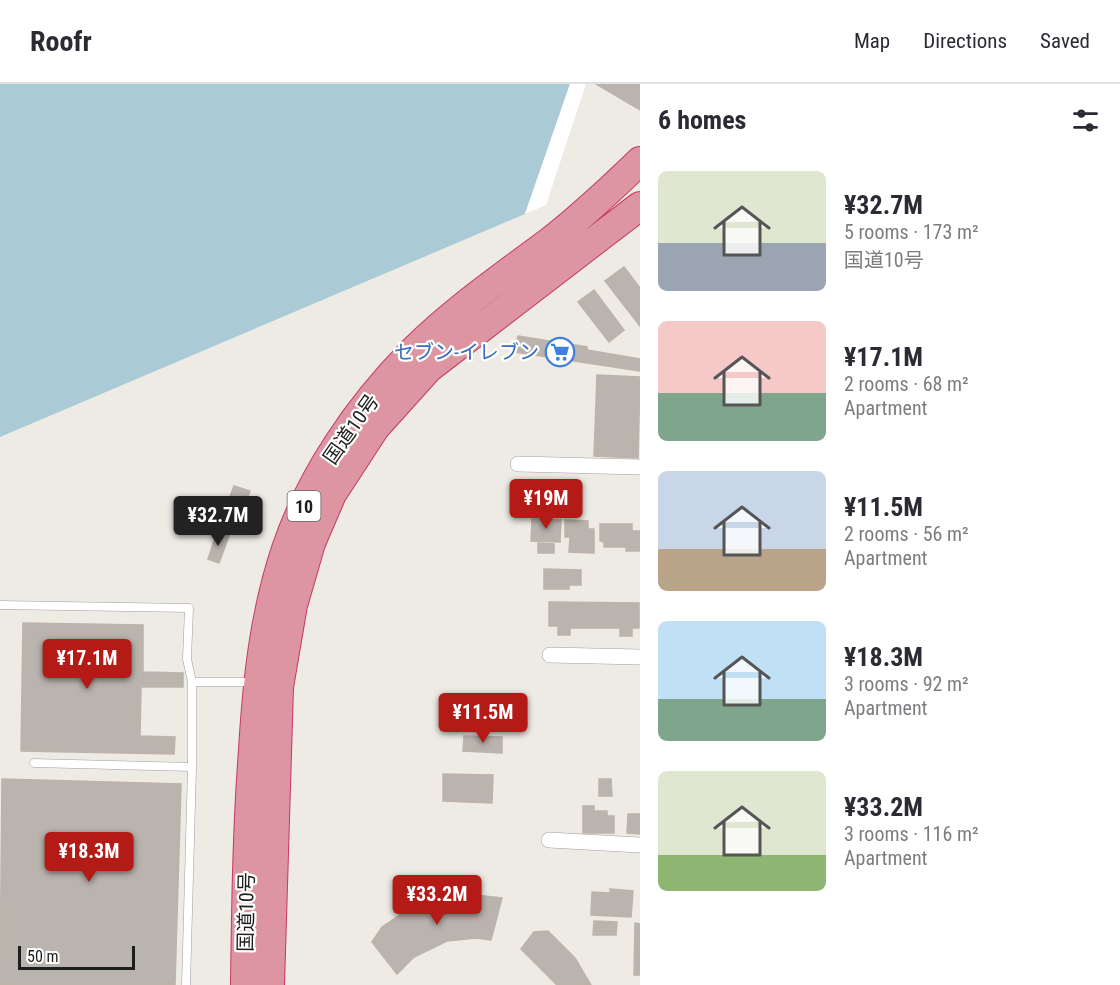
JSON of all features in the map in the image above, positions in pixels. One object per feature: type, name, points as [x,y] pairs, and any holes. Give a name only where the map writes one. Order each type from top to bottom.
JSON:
[{"type":"highway","name":"国道10号","points":[[245,985],[247,835],[257,682],[272,598],[287,547],[313,486],[358,412],[412,352],[480,293],[551,240],[640,161]]},
{"type":"highway","name":"国道10号","points":[[270,985],[279,687],[292,605],[311,543],[332,494],[375,428],[429,368],[640,206]]},
{"type":"street","points":[[518,464],[640,467]]},
{"type":"street","points":[[550,655],[640,657]]},
{"type":"street","points":[[549,840],[640,845]]},
{"type":"lane","points":[[0,605],[189,608],[187,659],[192,682],[192,767],[186,985]]},
{"type":"lane","points":[[192,682],[257,682]]},
{"type":"lane","points":[[34,763],[192,767]]},
{"type":"water","points":[[0,84],[570,84],[525,214],[0,437]]},
{"type":"pier","points":[[570,84],[586,84],[546,205],[525,214]]},
{"type":"building","points":[[596,84],[640,84],[640,110]]},
{"type":"building","points":[[624,267],[640,288],[640,326],[605,281]]},
{"type":"building","points":[[594,290],[624,330],[609,342],[578,302]]},
{"type":"building","points":[[518,336],[587,347],[587,350],[640,359],[640,371],[514,352]]},
{"type":"building","points":[[597,375],[640,377],[638,458],[594,456]]},
{"type":"building","points":[[234,486],[250,491],[235,533],[218,528]]},
{"type":"building","points":[[532,519],[561,520],[560,542],[531,541]]},
{"type":"building","points":[[565,520],[588,521],[588,529],[594,529],[594,553],[569,552],[570,537],[565,537]]},
{"type":"building","points":[[600,524],[632,524],[632,531],[640,531],[640,551],[626,551],[626,547],[604,547],[604,542],[600,541]]},
{"type":"building","points":[[217,532],[229,536],[219,563],[208,559]]},
{"type":"building","points":[[538,543],[554,544],[554,553],[538,553]]},
{"type":"building","points":[[544,569],[581,570],[581,585],[569,585],[569,589],[544,589]]},
{"type":"building","points":[[549,602],[639,603],[639,628],[632,628],[632,636],[620,636],[620,628],[570,628],[570,635],[558,635],[558,626],[549,626]]},
{"type":"building","points":[[23,623],[143,625],[143,672],[183,673],[183,687],[141,687],[140,736],[175,737],[174,754],[21,751]]},
{"type":"building","points":[[464,736],[502,737],[502,753],[463,751]]},
{"type":"building","points":[[443,774],[493,775],[492,803],[443,801]]},
{"type":"building","points":[[2,779],[181,784],[175,985],[0,985]]},
{"type":"building","points":[[599,779],[611,779],[612,796],[599,796]]},
{"type":"building","points":[[583,806],[594,806],[594,811],[607,811],[607,816],[614,816],[614,833],[583,833]]},
{"type":"building","points":[[628,814],[640,814],[640,834],[627,833]]},
{"type":"building","points":[[610,889],[633,891],[631,917],[591,915],[592,892],[610,893]]},
{"type":"building","points":[[465,894],[502,898],[491,940],[476,938],[447,941],[414,957],[397,974],[372,942],[382,927],[413,906],[450,895]]},
{"type":"building","points":[[594,921],[617,922],[616,935],[593,935]]},
{"type":"building","points":[[635,923],[640,924],[640,975],[634,975]]},
{"type":"building","points":[[548,931],[575,958],[591,985],[557,985],[521,949],[534,932]]},
{"type":"place","name":"セブン-イレブン","points":[[560,352]]}]
